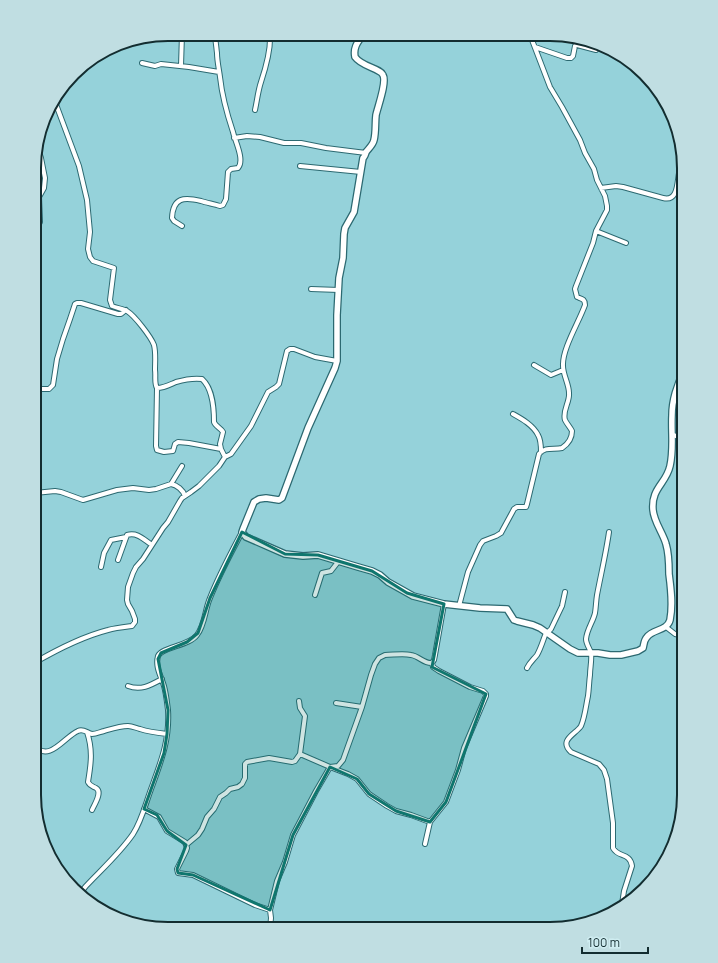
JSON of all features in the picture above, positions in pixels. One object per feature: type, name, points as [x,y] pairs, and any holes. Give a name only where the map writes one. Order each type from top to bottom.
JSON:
[{"type":"street","points":[[180,66],[182,41]]},
{"type":"street","points":[[182,226],[172,218],[173,209],[176,203],[181,199],[190,198],[220,206],[224,204],[226,199],[228,172],[231,169],[238,168],[241,164],[240,155],[226,109],[219,72],[216,41]]},
{"type":"street","points":[[255,110],[264,75],[270,41]]},
{"type":"street","points":[[83,889],[123,847],[133,833],[144,809],[164,753],[167,734],[168,710],[166,692],[158,666],[158,656],[165,650],[196,637],[201,628],[210,598],[242,532],[254,502],[259,499],[266,498],[279,500],[282,498],[308,428],[335,368],[337,361],[339,278],[343,258],[345,228],[354,212],[364,158],[374,140],[376,116],[384,78],[382,73],[361,63],[355,57],[355,48],[358,41]]},
{"type":"street","points":[[533,41],[550,87],[580,140],[594,169],[597,180],[605,196],[607,206],[607,210],[596,231],[593,243],[575,289],[577,297],[584,300],[585,305],[563,360],[563,370],[569,392],[568,402],[564,414],[565,419],[572,430],[572,435],[564,447],[560,449],[546,449],[541,452]]},
{"type":"street","points":[[535,47],[567,58],[571,58],[573,56],[575,46],[577,45],[595,50]]},
{"type":"street","points":[[142,63],[155,66],[161,64],[219,72]]},
{"type":"street","points":[[57,107],[79,166],[87,200],[90,232],[88,249],[90,257],[94,261],[114,268],[110,300],[112,306],[126,310],[130,313],[144,328],[154,347],[155,384],[157,388],[157,450],[164,452],[173,451],[175,444],[178,442],[220,449]]},
{"type":"street","points":[[234,138],[248,136],[284,143],[301,142],[326,148],[366,152]]},
{"type":"street","points":[[41,160],[45,178],[44,188],[41,193]]},
{"type":"street","points":[[300,166],[362,172]]},
{"type":"street","points":[[601,188],[623,186],[667,199],[671,198],[675,194],[677,184]]},
{"type":"street","points":[[596,231],[626,243]]},
{"type":"street","points":[[310,289],[339,290]]},
{"type":"street","points":[[41,390],[49,389],[53,385],[56,359],[75,304],[81,303],[118,314],[121,314],[126,310]]},
{"type":"street","points":[[41,659],[65,645],[90,635],[134,625],[135,619],[128,602],[129,583],[136,567],[144,559],[180,501],[199,486],[219,466],[225,457],[231,454],[251,426],[268,392],[279,384],[287,351],[294,349],[315,357],[337,361]]},
{"type":"street","points":[[534,365],[551,375],[563,370]]},
{"type":"street","points":[[157,388],[162,388],[178,382],[198,379],[202,379],[208,385],[211,396],[214,424],[223,432],[220,449],[225,457]]},
{"type":"street","points":[[242,532],[246,537],[285,554],[303,556],[318,555],[372,571],[413,596],[444,604],[507,609],[517,622],[540,628],[574,652],[591,652],[615,656],[629,654],[643,648],[644,640],[648,635],[666,627],[670,620],[671,594],[668,552],[654,515],[653,504],[656,490],[669,472],[673,450],[672,409],[677,388]]},
{"type":"street","points":[[459,606],[468,572],[480,545],[483,541],[501,533],[514,509],[517,507],[526,506],[527,504],[541,452],[540,441],[539,436],[527,422],[513,414]]},
{"type":"street","points":[[673,435],[677,436]]},
{"type":"street","points":[[41,492],[61,492],[83,500],[117,490],[133,488],[149,490],[156,489],[171,484],[182,466]]},
{"type":"street","points":[[171,484],[184,492],[185,496]]},
{"type":"street","points":[[609,532],[596,597],[595,613],[586,639],[591,652],[591,662],[589,689],[584,718],[579,729],[569,737],[567,745],[568,750],[599,764],[604,770],[607,779],[612,811],[613,848],[617,853],[627,857],[632,866],[623,899]]},
{"type":"street","points":[[101,567],[104,553],[111,540],[126,537],[127,534],[134,534],[141,536],[152,545]]},
{"type":"street","points":[[118,560],[126,537]]},
{"type":"street","points":[[315,595],[322,573],[331,571],[338,562]]},
{"type":"street","points":[[527,668],[531,660],[536,657],[546,633],[551,629],[562,606],[565,592]]},
{"type":"street","points":[[425,844],[430,822],[446,802],[458,770],[464,748],[486,696],[483,691],[470,687],[434,669],[433,667],[432,663],[435,655],[444,604]]},
{"type":"street","points":[[666,627],[677,634]]},
{"type":"street","points":[[330,767],[338,766],[343,760],[362,707],[375,664],[379,658],[385,655],[413,655],[426,662],[432,663]]},
{"type":"street","points":[[128,686],[139,688],[162,679]]},
{"type":"street","points":[[186,845],[198,835],[207,817],[214,809],[220,797],[230,789],[238,787],[242,784],[245,778],[245,764],[247,762],[269,758],[292,762],[295,761],[300,754],[306,716],[300,708],[299,700]]},
{"type":"street","points":[[336,703],[362,707]]},
{"type":"street","points":[[41,750],[46,751],[56,748],[79,730],[92,734],[127,726],[167,734]]},
{"type":"street","points":[[87,732],[90,742],[91,760],[88,782],[89,785],[98,789],[99,793],[92,810]]},
{"type":"street","points":[[300,754],[357,779],[369,794],[396,811],[430,822]]},
{"type":"street","points":[[270,922],[270,910],[277,882],[293,835],[330,767]]},
{"type":"street","points":[[144,809],[157,815],[167,831],[182,840],[186,845],[186,851],[177,869],[178,873],[193,875],[255,905],[270,910]]},
{"type":"highlighted area","points":[[242,532],[285,554],[318,555],[372,571],[407,593],[444,604],[432,667],[486,694],[446,802],[439,812],[430,822],[396,811],[369,794],[357,779],[330,767],[293,835],[270,910],[193,875],[178,873],[177,869],[186,845],[167,831],[157,815],[144,809],[164,753],[167,734],[168,710],[158,659],[161,653],[187,642],[198,633],[210,598]]}]
